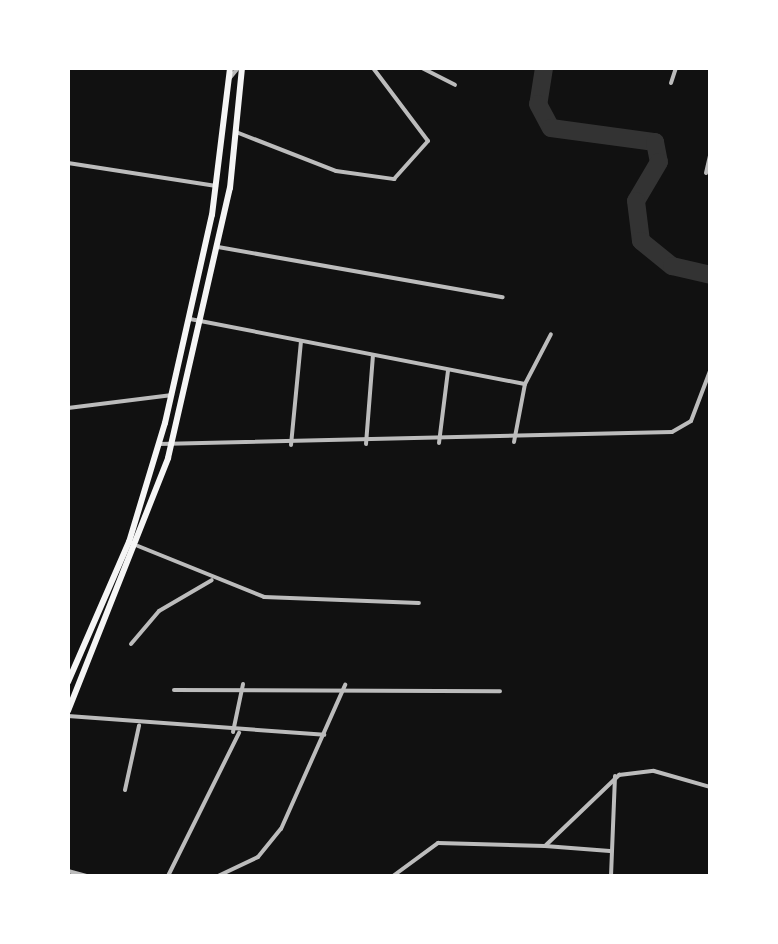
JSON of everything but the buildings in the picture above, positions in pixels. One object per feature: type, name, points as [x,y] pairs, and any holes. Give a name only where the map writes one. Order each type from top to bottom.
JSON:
[{"type":"main road","points":[[68,682],[129,542],[172,395],[216,186],[230,68]]},
{"type":"main road","points":[[68,714],[138,546],[171,444],[218,247],[236,132],[240,68]]},
{"type":"street","points":[[226,83],[240,68]]},
{"type":"street","points":[[236,132],[336,171],[394,179],[428,140],[373,68]]},
{"type":"street","points":[[422,68],[455,85]]},
{"type":"street","points":[[672,83],[676,68]]},
{"type":"street","points":[[706,173],[710,155]]},
{"type":"street","points":[[68,163],[216,186]]},
{"type":"street","points":[[218,247],[502,297]]},
{"type":"street","points":[[190,319],[525,384]]},
{"type":"street","points":[[514,442],[525,384],[552,334]]},
{"type":"street","points":[[291,445],[301,341]]},
{"type":"street","points":[[366,444],[373,356]]},
{"type":"street","points":[[159,444],[514,442],[684,428],[710,370]]},
{"type":"street","points":[[439,443],[448,371]]},
{"type":"street","points":[[68,408],[172,395]]},
{"type":"street","points":[[138,546],[212,580],[264,597],[419,604]]},
{"type":"street","points":[[131,644],[159,611],[212,580]]},
{"type":"street","points":[[168,876],[236,732],[243,684]]},
{"type":"street","points":[[174,690],[243,684],[500,691]]},
{"type":"street","points":[[218,876],[269,846],[345,685]]},
{"type":"street","points":[[68,714],[139,726],[324,735]]},
{"type":"street","points":[[125,790],[139,726]]},
{"type":"street","points":[[545,846],[615,776],[654,772],[710,787]]},
{"type":"street","points":[[611,876],[615,776]]},
{"type":"street","points":[[393,876],[438,843],[612,851]]},
{"type":"street","points":[[68,871],[87,876]]},
{"type":"waterway","points":[[544,68],[538,104],[551,128],[655,142],[659,162],[636,201],[641,241],[672,266],[710,275]]}]
